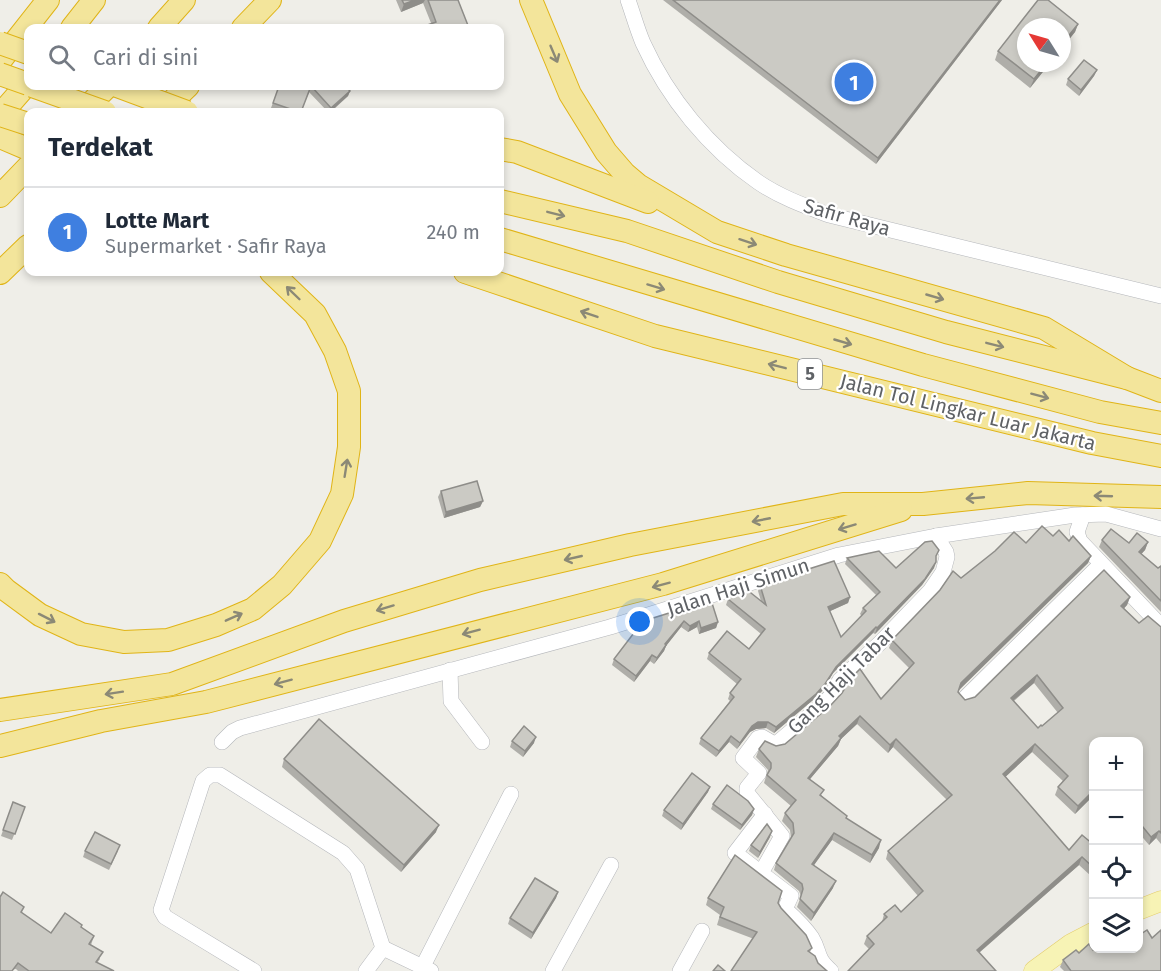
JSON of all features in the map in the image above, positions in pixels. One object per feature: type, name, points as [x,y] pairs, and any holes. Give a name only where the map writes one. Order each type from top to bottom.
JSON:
[{"type":"highway","points":[[29,24],[48,0]]},
{"type":"highway","points":[[75,24],[94,0]]},
{"type":"highway","points":[[163,24],[184,0]]},
{"type":"highway","points":[[247,24],[270,0]]},
{"type":"highway","points":[[531,0],[570,94],[606,152],[638,185],[717,232],[786,255],[1044,328],[1127,378]]},
{"type":"highway","points":[[0,61],[24,30]]},
{"type":"highway","points":[[0,43],[24,52]]},
{"type":"highway","points":[[0,74],[24,82]]},
{"type":"highway","points":[[24,90],[0,115],[24,123]]},
{"type":"highway","points":[[46,90],[94,108]]},
{"type":"highway","points":[[86,108],[104,90]]},
{"type":"highway","points":[[128,90],[176,108]]},
{"type":"highway","points":[[165,108],[184,90]]},
{"type":"highway","points":[[0,137],[24,147]]},
{"type":"highway","points":[[504,150],[527,155],[694,220]]},
{"type":"highway","points":[[0,196],[24,171]]},
{"type":"highway","points":[[504,202],[627,231],[778,282],[946,332],[1127,378],[1161,390]]},
{"type":"highway","name":"Jalan Tol Lingkar Luar Jakarta","points":[[504,240],[922,365],[1100,412],[1161,423]]},
{"type":"highway","points":[[0,273],[24,250]]},
{"type":"highway","points":[[0,584],[50,620],[81,634],[124,642],[168,640],[216,625],[253,609],[282,585],[320,541],[342,494],[349,447],[349,391],[335,351],[315,314],[275,276]]},
{"type":"highway","name":"Jalan Tol Lingkar Luar Jakarta","points":[[477,276],[655,336],[1092,443],[1161,456]]},
{"type":"highway","points":[[0,710],[172,684],[367,614],[480,580],[630,545],[843,504],[923,504],[1028,494],[1161,497]]},
{"type":"highway","points":[[0,746],[101,721],[206,702],[663,584],[923,504]]},
{"type":"main road","points":[[1143,908],[1161,901]]},
{"type":"main road","points":[[1034,971],[1071,944],[1089,935]]},
{"type":"street","name":"Safir Raya","points":[[628,0],[643,43],[666,84],[699,130],[724,156],[759,183],[794,202],[829,215],[1161,296]]},
{"type":"street","name":"Jalan Haji Simun","points":[[222,742],[240,728],[610,627],[839,555],[936,536],[1083,515],[1106,514],[1161,529]]},
{"type":"street","points":[[1083,515],[1077,537],[1161,626]]},
{"type":"street","name":"Gang Haji Tabar","points":[[761,873],[782,836],[747,794],[747,788],[759,773],[744,760],[744,755],[759,738],[762,737],[776,744],[820,707],[831,696],[840,680],[881,642],[930,591],[943,572],[947,557],[936,536]]},
{"type":"street","points":[[965,698],[1101,564]]},
{"type":"street","points":[[450,670],[451,701],[482,742]]},
{"type":"street","points":[[254,971],[165,917],[160,910],[203,781],[213,774],[220,775],[343,853],[357,869],[383,948],[426,969],[511,794]]},
{"type":"street","points":[[765,814],[735,853],[791,896],[792,898],[782,910],[803,925],[817,947],[818,958],[826,967]]},
{"type":"street","points":[[553,971],[611,865]]},
{"type":"street","points":[[680,971],[702,932]]},
{"type":"street","points":[[366,971],[383,948]]},
{"type":"building","points":[[402,0],[415,0],[404,4]]},
{"type":"building","points":[[428,0],[458,0],[467,24],[430,24],[436,22]]},
{"type":"building","points":[[673,0],[1000,0],[878,158]]},
{"type":"building","points":[[1038,0],[1048,0],[1070,18],[1024,18]]},
{"type":"building","points":[[1071,18],[1078,24],[1071,33]]},
{"type":"building","points":[[1017,27],[1017,66],[998,51]]},
{"type":"building","points":[[1084,60],[1097,70],[1081,90],[1068,79]]},
{"type":"building","points":[[1025,72],[1040,72],[1034,79]]},
{"type":"building","points":[[278,90],[309,90],[303,108],[287,108],[273,103]]},
{"type":"building","points":[[315,90],[350,91],[331,108]]},
{"type":"building","points":[[477,481],[483,501],[446,512],[441,491]]},
{"type":"building","points":[[1042,526],[1053,536],[1059,530],[1069,541],[1073,536],[1091,556],[961,683],[958,692],[965,700],[975,697],[1104,570],[1130,597],[1121,606],[1139,623],[1148,616],[1161,627],[1161,833],[1159,831],[1151,837],[1143,827],[1143,737],[1089,737],[1089,795],[1078,806],[1058,787],[1068,776],[1035,744],[1003,774],[1069,850],[1082,835],[1089,841],[1089,863],[1082,857],[977,950],[996,971],[848,971],[874,944],[867,936],[887,917],[884,914],[895,905],[901,912],[923,891],[888,851],[952,795],[896,739],[890,745],[860,716],[839,736],[841,738],[808,778],[824,790],[820,795],[847,816],[846,818],[881,840],[872,855],[834,833],[812,864],[836,881],[814,913],[800,899],[802,884],[776,863],[794,833],[793,823],[785,813],[796,800],[767,775],[771,763],[759,749],[765,741],[776,746],[785,744],[830,706],[860,669],[881,699],[914,663],[892,640],[940,590],[953,571],[961,578],[995,551],[1014,532],[1026,543]],"holes":[[[1037,675],[1063,708],[1038,728],[1011,698]]]},
{"type":"building","points":[[1111,529],[1129,543],[1137,533],[1148,542],[1139,552],[1158,568],[1161,566],[1161,601],[1102,540]]},
{"type":"building","points":[[932,541],[939,550],[936,562],[925,579],[836,667],[816,694],[776,727],[768,722],[758,722],[752,726],[740,743],[731,736],[719,751],[701,738],[734,697],[730,693],[741,679],[709,653],[727,631],[749,649],[765,629],[728,599],[732,594],[746,589],[766,605],[760,585],[776,580],[777,583],[796,573],[834,561],[850,597],[828,607],[841,637],[866,611],[863,608],[880,592],[847,558],[879,551],[896,568],[925,542]]},
{"type":"building","points":[[711,600],[718,622],[701,628],[699,621],[690,626],[684,621],[657,658],[652,655],[636,676],[614,659],[640,625],[643,628],[650,619]]},
{"type":"building","points":[[319,719],[439,825],[404,865],[284,759]]},
{"type":"building","points":[[524,726],[536,737],[525,751],[512,741]]},
{"type":"building","points":[[692,773],[710,787],[683,824],[664,810]]},
{"type":"building","points":[[727,785],[748,801],[754,809],[742,825],[713,804]]},
{"type":"building","points":[[13,802],[25,807],[15,834],[3,830]]},
{"type":"building","points":[[767,824],[772,831],[760,852],[751,845]]},
{"type":"building","points":[[95,832],[120,845],[111,864],[85,851]]},
{"type":"building","points":[[735,855],[782,891],[778,903],[806,935],[812,948],[808,951],[827,971],[731,971],[757,932],[720,917],[724,907],[708,898]]},
{"type":"building","points":[[535,878],[558,892],[533,933],[510,918]]},
{"type":"building","points":[[3,892],[24,907],[21,912],[51,933],[65,913],[82,925],[81,927],[94,936],[89,944],[103,952],[96,962],[114,971],[29,971],[18,963],[12,971],[0,971],[0,897]]},
{"type":"building","points":[[1147,930],[1152,938],[1161,930],[1161,971],[1071,971],[1063,960],[1076,950],[1079,953],[1089,944],[1089,953],[1143,953],[1143,933]]},
{"type":"building","points":[[718,965],[725,971],[713,971]]},
{"type":"place","name":"Lotte Mart","points":[[854,82]]}]
